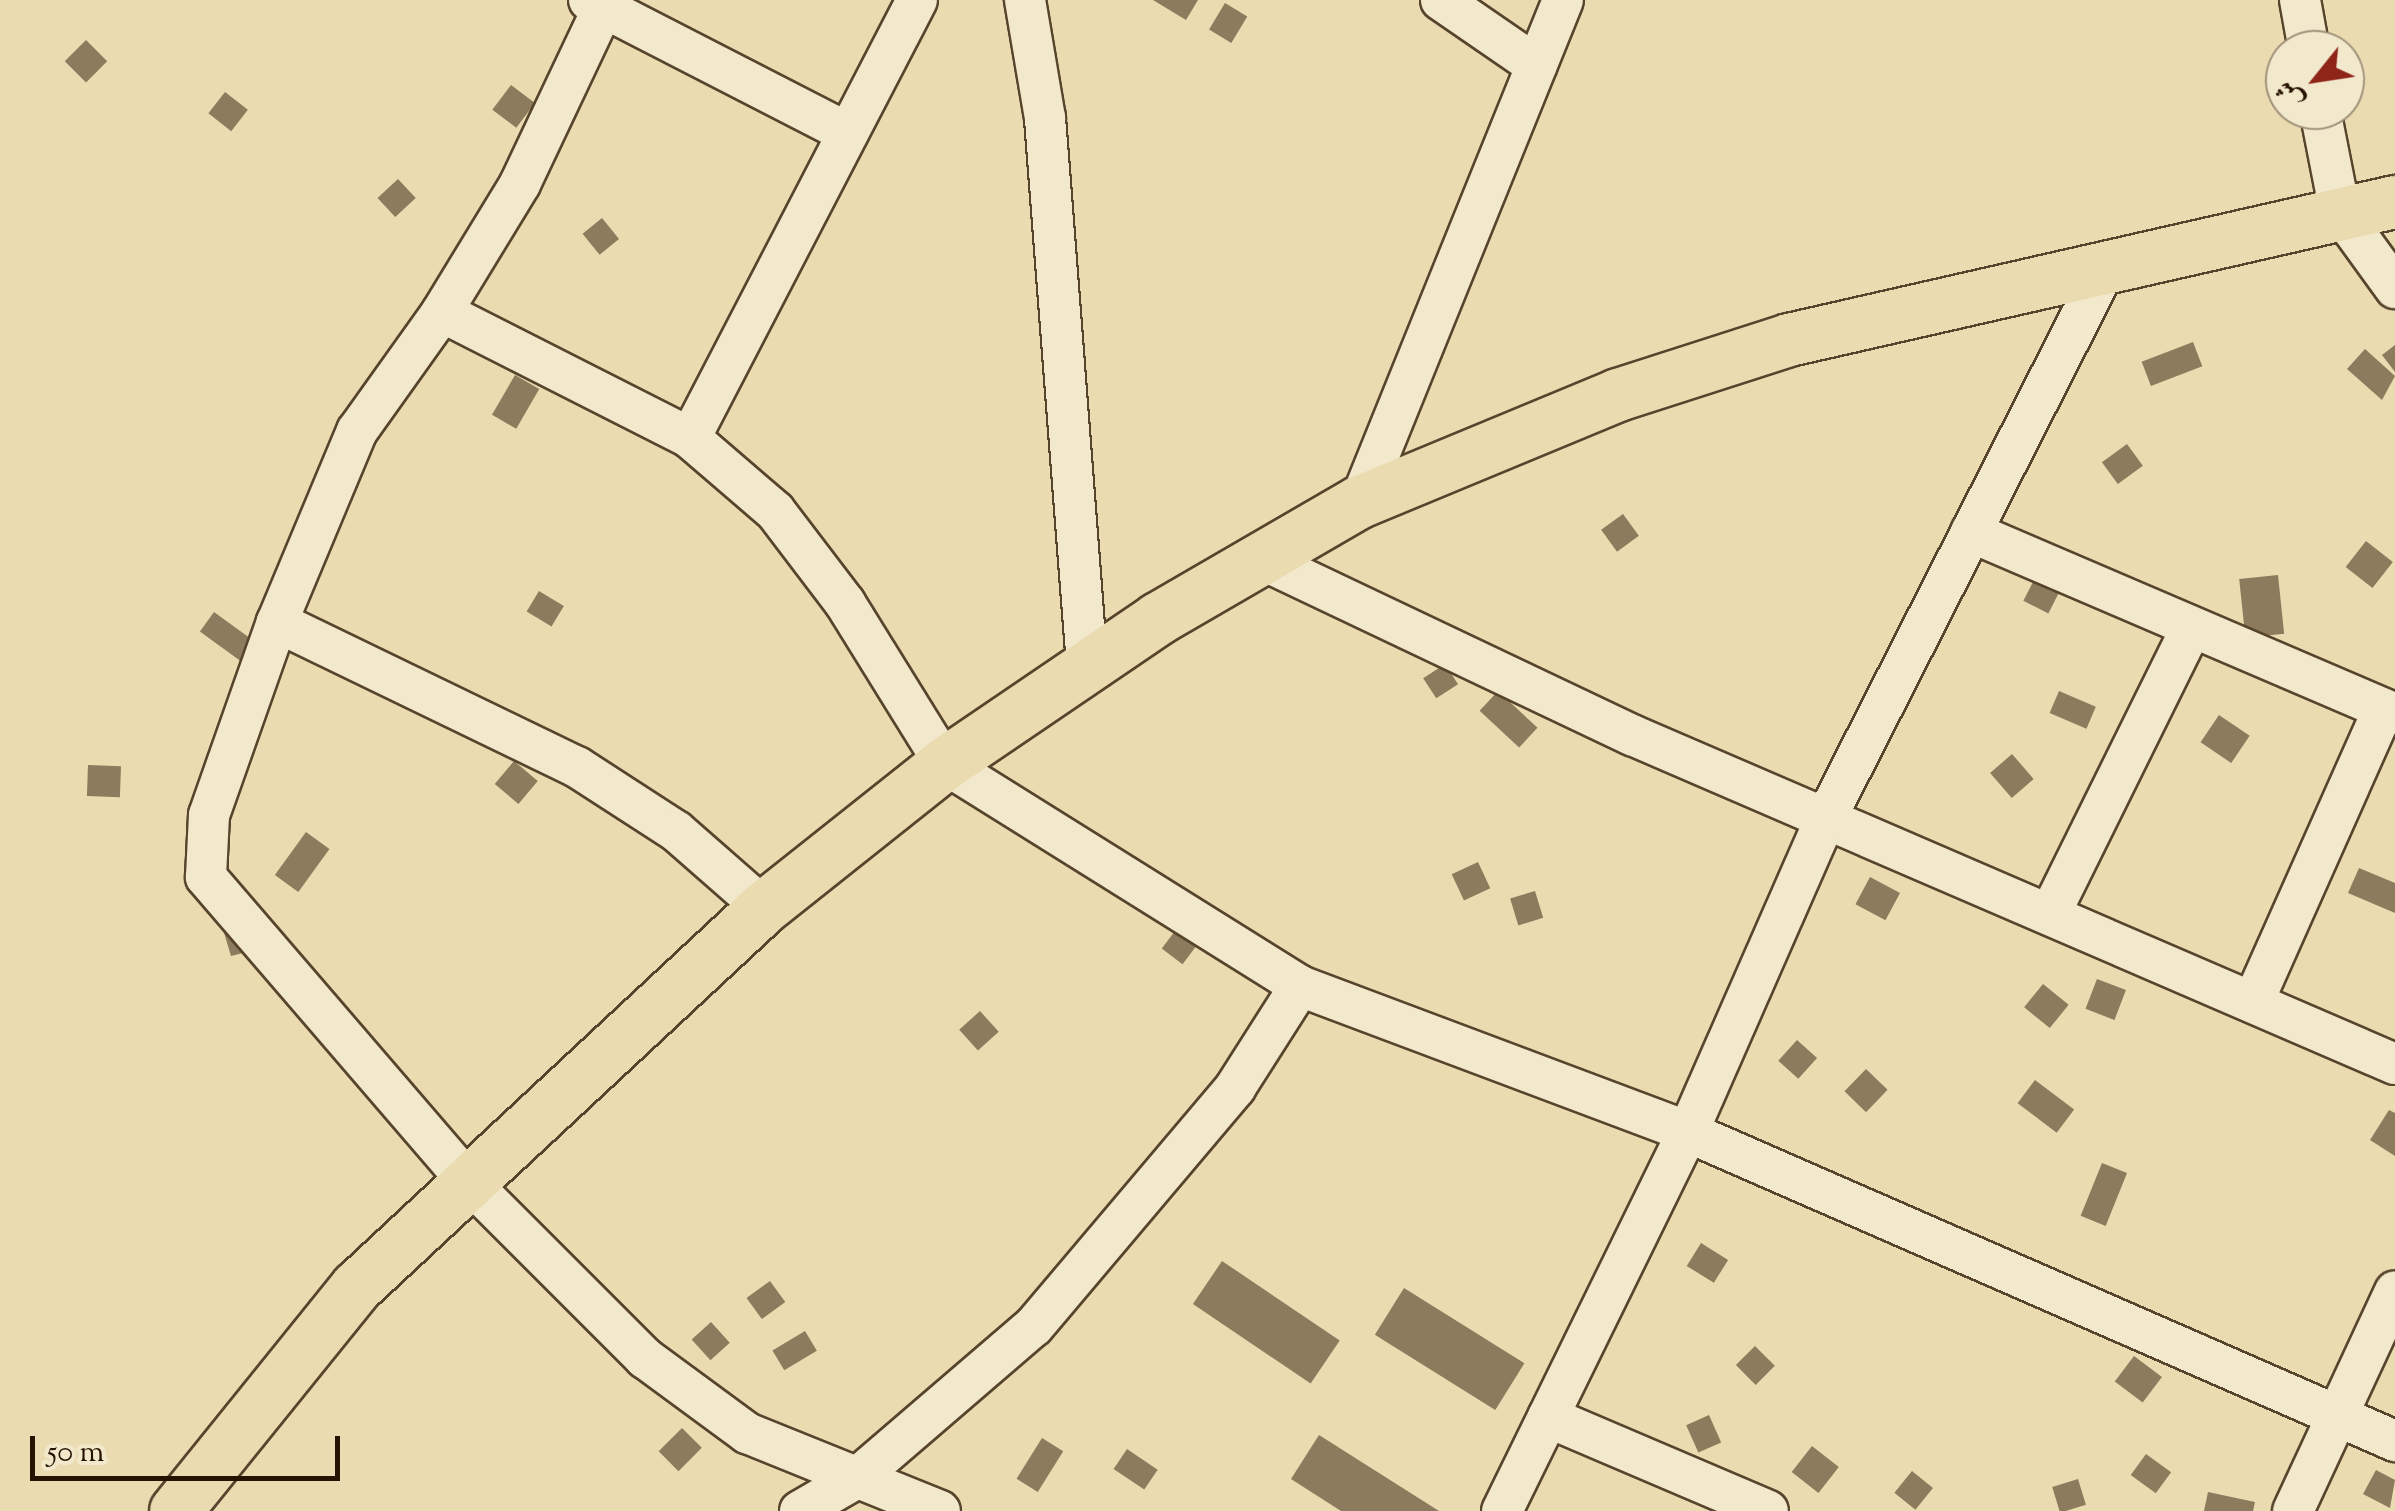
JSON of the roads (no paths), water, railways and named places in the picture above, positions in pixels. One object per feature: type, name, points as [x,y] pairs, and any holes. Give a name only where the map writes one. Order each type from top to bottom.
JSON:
[{"type":"main road","points":[[176,1511],[357,1287],[764,908],[945,764],[1086,665],[1261,559],[1360,502],[1618,396],[1789,340],[2395,202]]},
{"type":"street","points":[[690,438],[917,0]]},
{"type":"street","points":[[1025,0],[1045,118],[1086,665]]},
{"type":"street","points":[[1441,0],[1537,66]]},
{"type":"street","points":[[1360,502],[1564,0]]},
{"type":"street","points":[[2300,0],[2305,30]]},
{"type":"street","points":[[848,133],[596,3],[520,184],[442,312],[357,432],[278,622],[209,814],[206,877],[468,1180],[645,1358],[747,1433],[940,1511]]},
{"type":"street","points":[[2324,130],[2340,212],[2395,288]]},
{"type":"street","points":[[1502,1511],[1688,1132],[1826,818],[2106,265]]},
{"type":"street","points":[[442,312],[690,438],[775,511],[845,603],[945,764],[1300,986],[1688,1132],[2395,1441]]},
{"type":"street","points":[[1971,532],[2389,712],[2254,1000]]},
{"type":"street","points":[[1261,559],[1632,736],[2254,1000],[2395,1064]]},
{"type":"street","points":[[278,622],[577,767],[676,831],[764,908]]},
{"type":"street","points":[[2050,914],[2191,629]]},
{"type":"street","points":[[800,1511],[857,1478],[1034,1326],[1234,1088],[1300,986]]},
{"type":"street","points":[[2292,1511],[2395,1291]]},
{"type":"street","points":[[1548,1418],[1768,1511]]}]
